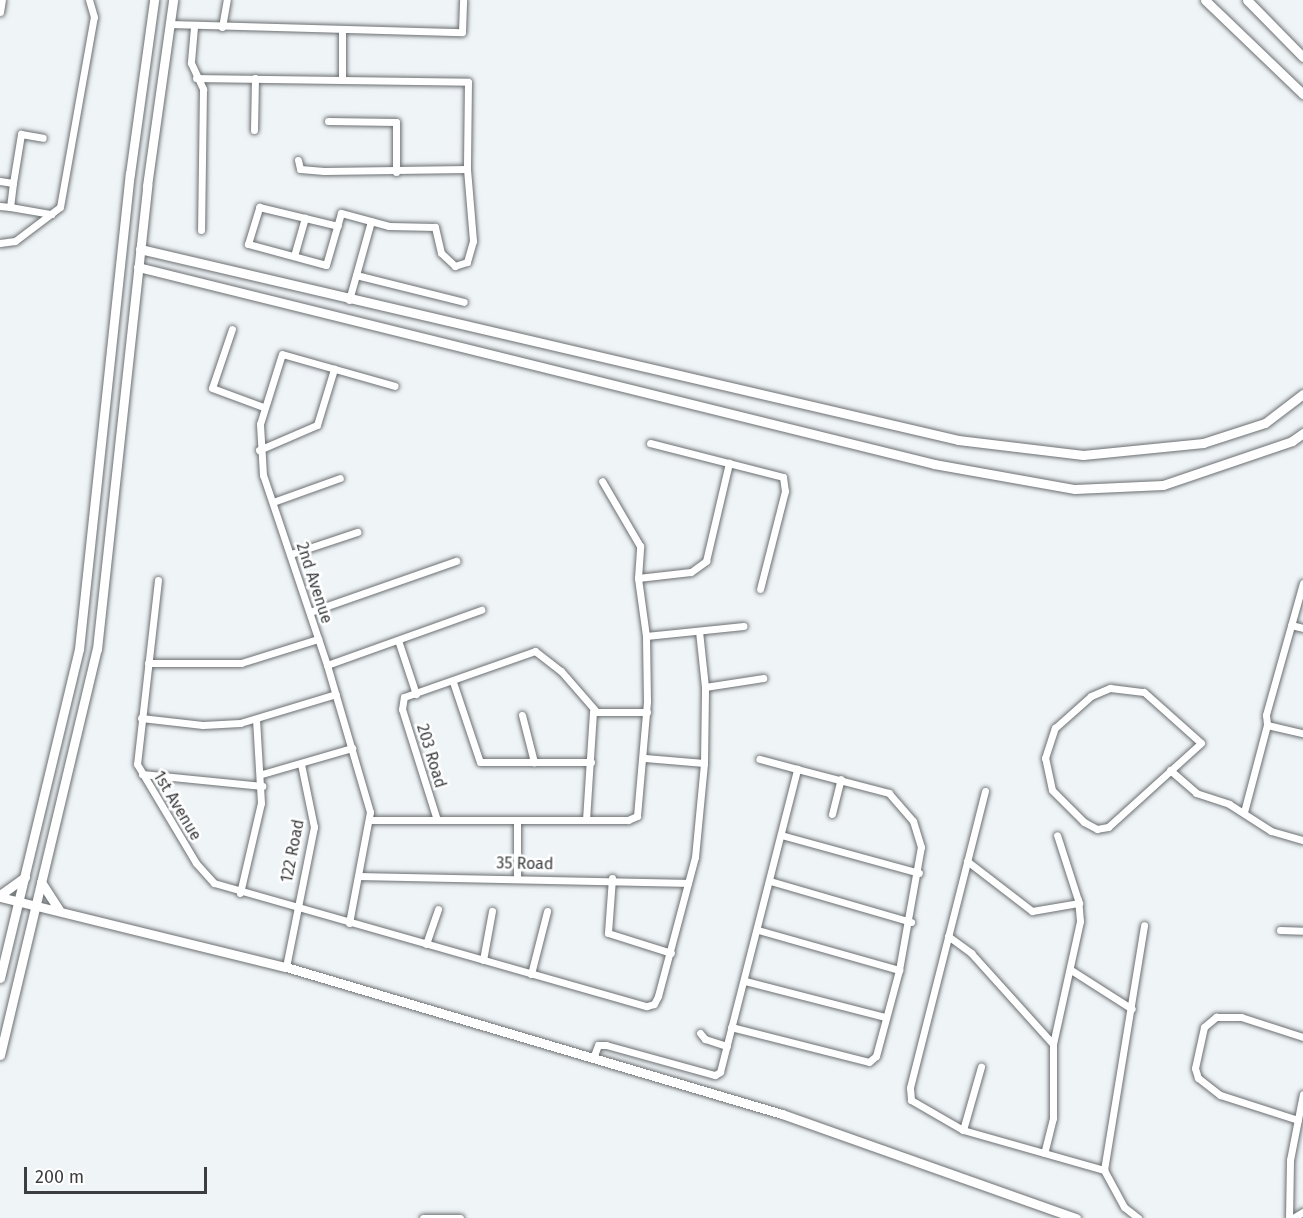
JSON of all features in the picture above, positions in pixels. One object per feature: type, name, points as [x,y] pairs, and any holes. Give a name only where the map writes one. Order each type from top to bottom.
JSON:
[{"type":"street","points":[[0,12],[2,0]]},
{"type":"street","points":[[0,243],[15,241],[51,214],[61,203],[94,17],[89,0]]},
{"type":"street","points":[[0,978],[79,649],[130,174],[154,0]]},
{"type":"street","points":[[0,1055],[97,649],[140,249],[173,0]]},
{"type":"street","points":[[222,27],[227,0]]},
{"type":"street","points":[[170,24],[194,27],[462,32],[463,0]]},
{"type":"street","points":[[1205,0],[1303,94]]},
{"type":"street","points":[[1247,0],[1303,57]]},
{"type":"street","points":[[194,27],[191,63],[203,89],[201,230]]},
{"type":"street","points":[[342,30],[342,79]]},
{"type":"street","points":[[196,78],[468,82],[467,169],[473,241],[467,262],[460,267],[441,253],[435,227],[371,221],[341,213],[338,226],[326,265],[248,244],[258,207],[338,226]]},
{"type":"street","points":[[254,130],[255,78]]},
{"type":"street","points":[[328,121],[396,122],[396,172]]},
{"type":"street","points":[[10,207],[21,134],[43,138]]},
{"type":"street","points":[[298,160],[300,169],[396,172],[467,169]]},
{"type":"street","points":[[0,181],[13,183]]},
{"type":"street","points":[[0,206],[51,214]]},
{"type":"street","points":[[294,256],[305,218]]},
{"type":"street","points":[[349,300],[371,221]]},
{"type":"street","points":[[140,249],[349,300],[958,440],[1083,455],[1203,443],[1265,423],[1303,394]]},
{"type":"street","points":[[138,267],[934,464],[1075,489],[1163,485],[1292,441],[1303,433]]},
{"type":"street","points":[[356,275],[464,302]]},
{"type":"street","points":[[232,329],[212,388],[263,407]]},
{"type":"street","name":"2nd Avenue","points":[[334,369],[282,354],[263,407],[258,450],[336,694],[371,820],[361,876],[349,923]]},
{"type":"street","points":[[258,450],[317,425],[334,369],[395,386]]},
{"type":"street","points":[[650,443],[778,474],[786,482],[760,590]]},
{"type":"street","points":[[638,578],[691,572],[706,561],[729,463]]},
{"type":"street","points":[[273,502],[340,478]]},
{"type":"street","points":[[371,820],[628,820],[637,816],[645,758],[647,712],[646,636],[638,578],[638,540],[602,481]]},
{"type":"street","points":[[291,554],[357,532]]},
{"type":"street","points":[[310,612],[456,561]]},
{"type":"street","name":"1st Avenue","points":[[158,580],[137,764],[201,869],[214,883],[295,909],[651,1005],[656,1001],[671,953]]},
{"type":"street","points":[[1244,812],[1303,583]]},
{"type":"street","points":[[327,665],[481,610]]},
{"type":"street","points":[[1292,625],[1303,628]]},
{"type":"street","points":[[646,636],[743,626]]},
{"type":"street","points":[[612,878],[608,933],[671,953],[695,857],[704,763],[705,687],[699,631]]},
{"type":"street","points":[[148,663],[241,663],[318,639]]},
{"type":"street","points":[[398,640],[416,694],[535,651],[561,670],[595,710],[586,820]]},
{"type":"street","points":[[705,687],[763,678]]},
{"type":"street","points":[[453,682],[480,762],[591,762]]},
{"type":"street","points":[[1110,688],[1144,692],[1200,743],[1170,770],[1108,827],[1097,829],[1084,822],[1052,790],[1045,758],[1055,728],[1091,696],[1110,688]]},
{"type":"street","points":[[141,718],[203,725],[256,719],[336,694]]},
{"type":"street","name":"203 Road","points":[[416,694],[401,700],[437,820]]},
{"type":"street","points":[[595,710],[647,712]]},
{"type":"street","points":[[522,715],[534,762]]},
{"type":"street","points":[[240,892],[258,826],[262,786],[256,719]]},
{"type":"street","points":[[1267,725],[1303,733]]},
{"type":"street","points":[[262,774],[352,748]]},
{"type":"street","points":[[645,758],[704,763]]},
{"type":"street","points":[[732,1027],[869,1062],[876,1056],[899,970],[911,922],[919,873],[921,847],[907,810],[889,793],[759,759]]},
{"type":"street","name":"122 Road","points":[[286,967],[295,909],[314,827],[301,764]]},
{"type":"street","points":[[593,1058],[598,1045],[606,1045],[715,1075],[720,1072],[758,930],[797,769]]},
{"type":"street","points":[[1170,770],[1196,793],[1244,812],[1271,831],[1303,840]]},
{"type":"street","points":[[142,774],[262,786]]},
{"type":"street","points":[[832,814],[841,779]]},
{"type":"street","points":[[985,791],[909,1093],[915,1104],[963,1130],[1104,1170]]},
{"type":"street","points":[[517,877],[518,820]]},
{"type":"street","points":[[782,835],[919,873]]},
{"type":"street","points":[[1044,1153],[1053,1118],[1053,1044],[1080,921],[1079,903],[1057,835]]},
{"type":"street","points":[[967,861],[1032,910],[1079,903]]},
{"type":"street","name":"35 Road","points":[[361,876],[612,878],[688,883]]},
{"type":"street","points":[[0,896],[25,877]]},
{"type":"street","points":[[770,881],[911,922]]},
{"type":"street","points":[[40,882],[59,910]]},
{"type":"street","points":[[0,896],[286,967],[782,1113],[1076,1218]]},
{"type":"street","points":[[426,944],[438,909]]},
{"type":"street","points":[[483,960],[492,911]]},
{"type":"street","points":[[531,974],[547,911]]},
{"type":"street","points":[[1138,1218],[1124,1207],[1104,1170],[1144,926]]},
{"type":"street","points":[[758,930],[899,970]]},
{"type":"street","points":[[1280,930],[1303,931]]},
{"type":"street","points":[[948,936],[971,953],[1053,1044]]},
{"type":"street","points":[[1071,970],[1132,1009]]},
{"type":"street","points":[[745,981],[885,1017]]},
{"type":"street","points":[[1298,1120],[1220,1095],[1197,1078],[1195,1068],[1204,1027],[1216,1017],[1242,1017],[1303,1036]]},
{"type":"street","points":[[700,1033],[705,1039],[727,1046]]},
{"type":"street","points":[[963,1130],[981,1067]]},
{"type":"street","points":[[1303,1094],[1288,1176],[1291,1218],[1303,1212]]},
{"type":"street","points":[[423,1218],[460,1218]]}]
